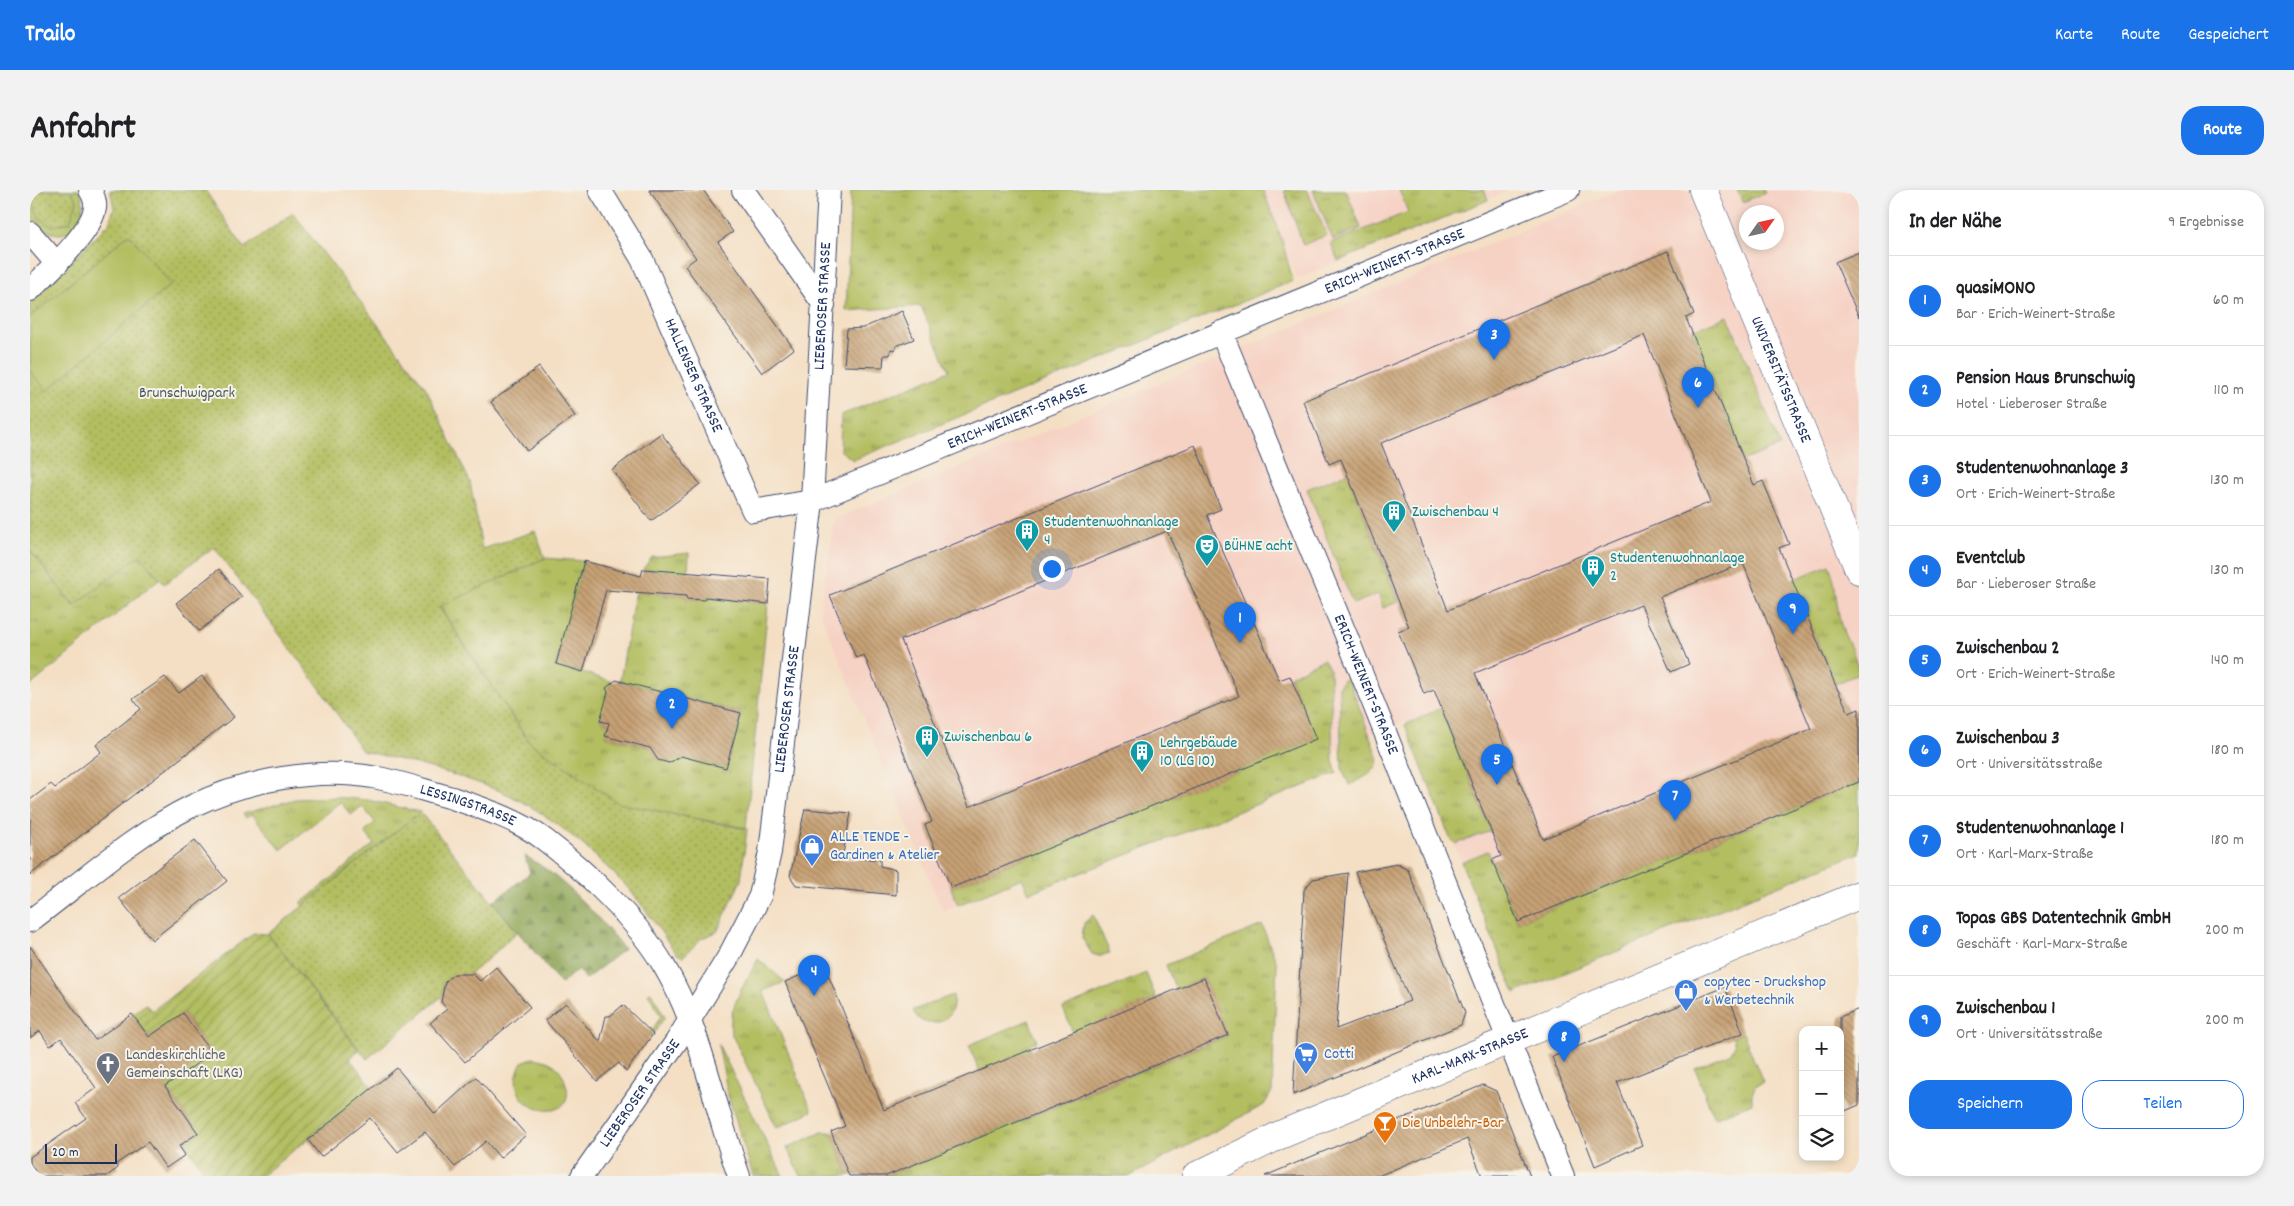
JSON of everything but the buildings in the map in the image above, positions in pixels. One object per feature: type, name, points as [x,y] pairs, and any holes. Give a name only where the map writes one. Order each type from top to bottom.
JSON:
[{"type":"street","points":[[30,290],[57,264],[76,242],[91,218],[95,208],[94,196],[90,190]]},
{"type":"street","name":"HALLENSER STRASSE","points":[[600,190],[642,259],[754,511],[812,501]]},
{"type":"street","points":[[743,190],[824,305]]},
{"type":"street","name":"LIEBEROSER STRASSE","points":[[582,1176],[690,1019],[729,956],[760,896],[770,852],[812,501],[829,190]]},
{"type":"street","name":"ERICH-WEINERT-STRASSE","points":[[812,501],[1568,190]]},
{"type":"street","name":"UNIVERSITÄTSSTRASSE","points":[[1703,190],[1859,570]]},
{"type":"street","points":[[30,233],[57,264]]},
{"type":"street","name":"ERICH-WEINERT-STRASSE","points":[[1221,332],[1346,635],[1563,1176]]},
{"type":"street","name":"LESSINGSTRASSE","points":[[30,921],[143,836],[193,805],[258,782],[320,773],[370,776],[471,804],[543,838],[611,898],[635,926],[666,968],[690,1019],[739,1176]]},
{"type":"street","name":"KARL-MARX-STRASSE","points":[[1196,1176],[1280,1135],[1859,895]]},
{"type":"street","name":"KARL-MARX-STRASSE","points":[[1210,1176],[1246,1150]]},
{"type":"shaded area","points":[[1263,190],[1510,190],[1297,279]]},
{"type":"shaded area","points":[[1619,190],[1859,190],[1859,853],[1515,993],[1404,721],[943,911],[820,612],[834,520]]},
{"type":"green space","points":[[30,190],[80,190],[83,204],[82,215],[78,224],[71,231],[62,234],[52,233],[41,227],[30,217]]},
{"type":"green space","points":[[34,190],[71,190],[77,201],[70,222],[52,226],[47,224],[39,216],[34,206]]},
{"type":"green space","name":"Brunschwigpark","points":[[110,190],[205,190],[244,248],[293,213],[426,388],[470,482],[482,549],[535,531],[545,558],[439,607],[529,742],[618,803],[747,829],[741,880],[717,932],[702,938],[683,957],[677,954],[627,887],[584,846],[535,809],[500,791],[466,779],[362,751],[319,687],[214,547],[164,584],[140,555],[74,606],[30,550],[30,303],[109,223],[114,208]]},
{"type":"green space","points":[[851,190],[1263,190],[1282,240],[1293,281],[853,460],[840,450],[841,415],[949,371],[921,306],[846,311]]},
{"type":"green space","points":[[1284,190],[1307,190],[1327,235],[1303,245]]},
{"type":"green space","points":[[1313,190],[1346,190],[1361,228],[1333,240]]},
{"type":"green space","points":[[1399,190],[1484,190],[1488,200],[1338,261],[1331,243],[1408,212]]},
{"type":"green space","points":[[1737,190],[1763,190],[1765,193],[1743,202]]},
{"type":"green space","points":[[129,234],[171,284],[47,391],[30,371],[30,317]]},
{"type":"green space","points":[[1728,316],[1780,446],[1744,460],[1692,330]]},
{"type":"green space","points":[[1347,473],[1398,602],[1383,608],[1378,594],[1353,604],[1307,489]]},
{"type":"green space","points":[[30,550],[74,606],[141,554],[160,578],[30,686]]},
{"type":"green space","points":[[689,553],[688,573],[643,569],[652,557]]},
{"type":"green space","points":[[545,558],[584,561],[556,664],[613,682],[609,686],[610,695],[600,720],[609,723],[605,736],[726,768],[741,713],[620,681],[636,592],[686,596],[686,599],[704,600],[705,597],[768,604],[746,828],[618,804],[529,742],[439,606]]},
{"type":"green space","points":[[1829,565],[1834,581],[1840,623],[1858,669],[1858,674],[1835,684],[1792,580]]},
{"type":"green space","points":[[1324,659],[1330,670],[1333,760],[1337,773],[1029,893],[1022,878],[958,905],[951,888],[1315,739],[1290,676]]},
{"type":"green space","points":[[1348,677],[1378,758],[1372,772],[1349,785],[1342,768],[1339,687],[1342,681]]},
{"type":"green space","points":[[1441,708],[1491,831],[1456,844],[1450,838],[1405,725]]},
{"type":"green space","points":[[1859,782],[1859,853],[1515,993],[1461,862],[1488,851],[1518,922]]},
{"type":"green space","points":[[335,797],[368,800],[420,812],[303,906],[301,903],[374,844],[365,832],[375,822],[362,806],[351,815],[340,802],[281,850],[252,814],[246,818],[243,814],[295,799]]},
{"type":"green space","points":[[420,812],[517,932],[466,976],[447,980],[443,990],[446,993],[367,1059],[268,934]]},
{"type":"green space","points":[[525,856],[552,874],[579,898],[624,949],[586,979],[578,969],[561,984],[493,902],[530,873]]},
{"type":"green space","points":[[1093,915],[1110,953],[1099,956],[1092,954],[1082,938],[1084,923]]},
{"type":"green space","points":[[1262,925],[1277,964],[1272,1092],[1264,1105],[1130,1176],[886,1176],[1227,1036],[1204,978],[1176,990],[1166,965]]},
{"type":"green space","points":[[254,933],[268,934],[359,1050],[349,1058],[373,1088],[261,1176],[208,1176],[184,1143],[198,1132],[165,1086],[211,1053],[184,1013],[149,1037],[132,1014],[146,1004],[152,1011]]},
{"type":"green space","points":[[758,959],[785,982],[763,991],[812,1111],[777,1128],[731,1033],[732,1013],[735,1004],[743,985]]},
{"type":"green space","points":[[1146,973],[1156,998],[1073,1033],[1063,1008]]},
{"type":"green space","points":[[651,992],[665,1017],[653,1034],[650,1032],[661,1017],[648,993]]},
{"type":"green space","points":[[953,995],[951,1012],[939,1022],[924,1022],[918,1018],[913,1010]]},
{"type":"green space","points":[[1029,1020],[1037,1041],[1029,1044],[1031,1050],[979,1071],[969,1045]]},
{"type":"green space","points":[[1743,1033],[1763,1082],[1755,1086],[1752,1103],[1714,1118],[1695,1068],[1730,1054],[1735,1045],[1733,1037]]},
{"type":"green space","points":[[718,1044],[783,1176],[753,1176],[728,1095]]},
{"type":"green space","points":[[532,1058],[549,1062],[562,1074],[567,1092],[564,1104],[554,1109],[542,1110],[529,1105],[520,1095],[516,1080],[522,1062]]},
{"type":"green space","points":[[822,1132],[831,1132],[849,1176],[801,1176],[787,1148]]},
{"type":"place","name":"Studentenwohnanlage 3","points":[[1494,360]]},
{"type":"place","name":"Zwischenbau 3","points":[[1698,408]]},
{"type":"place","name":"Zwischenbau 4","points":[[1394,533]]},
{"type":"place","name":"Studentenwohnanlage 4","points":[[1027,552]]},
{"type":"place","name":"BÜHNE acht","points":[[1207,567]]},
{"type":"place","name":"Studentenwohnanlage 2","points":[[1593,588]]},
{"type":"place","name":"Zwischenbau 1","points":[[1793,634]]},
{"type":"place","name":"quasiMONO","points":[[1240,643]]},
{"type":"place","name":"Pension Haus Brunschwig","points":[[672,729]]},
{"type":"place","name":"Zwischenbau 6","points":[[927,758]]},
{"type":"place","name":"Lehrgebäude 10 (LG 10)","points":[[1142,773]]},
{"type":"place","name":"Zwischenbau 2","points":[[1497,785]]},
{"type":"place","name":"Studentenwohnanlage 1","points":[[1675,821]]},
{"type":"place","name":"ALLE TENDE - Gardinen & Atelier","points":[[812,867]]},
{"type":"place","name":"Eventclub","points":[[814,996]]},
{"type":"place","name":"copytec - Druckshop & Werbetechnik","points":[[1686,1012]]},
{"type":"place","name":"Topas GBS Datentechnik GmbH","points":[[1564,1062]]},
{"type":"place","name":"Cotti","points":[[1306,1075]]},
{"type":"place","name":"Landeskirchliche Gemeinschaft (LKG)","points":[[108,1085]]},
{"type":"place","name":"Die Unbelehr-Bar","points":[[1385,1144]]}]
